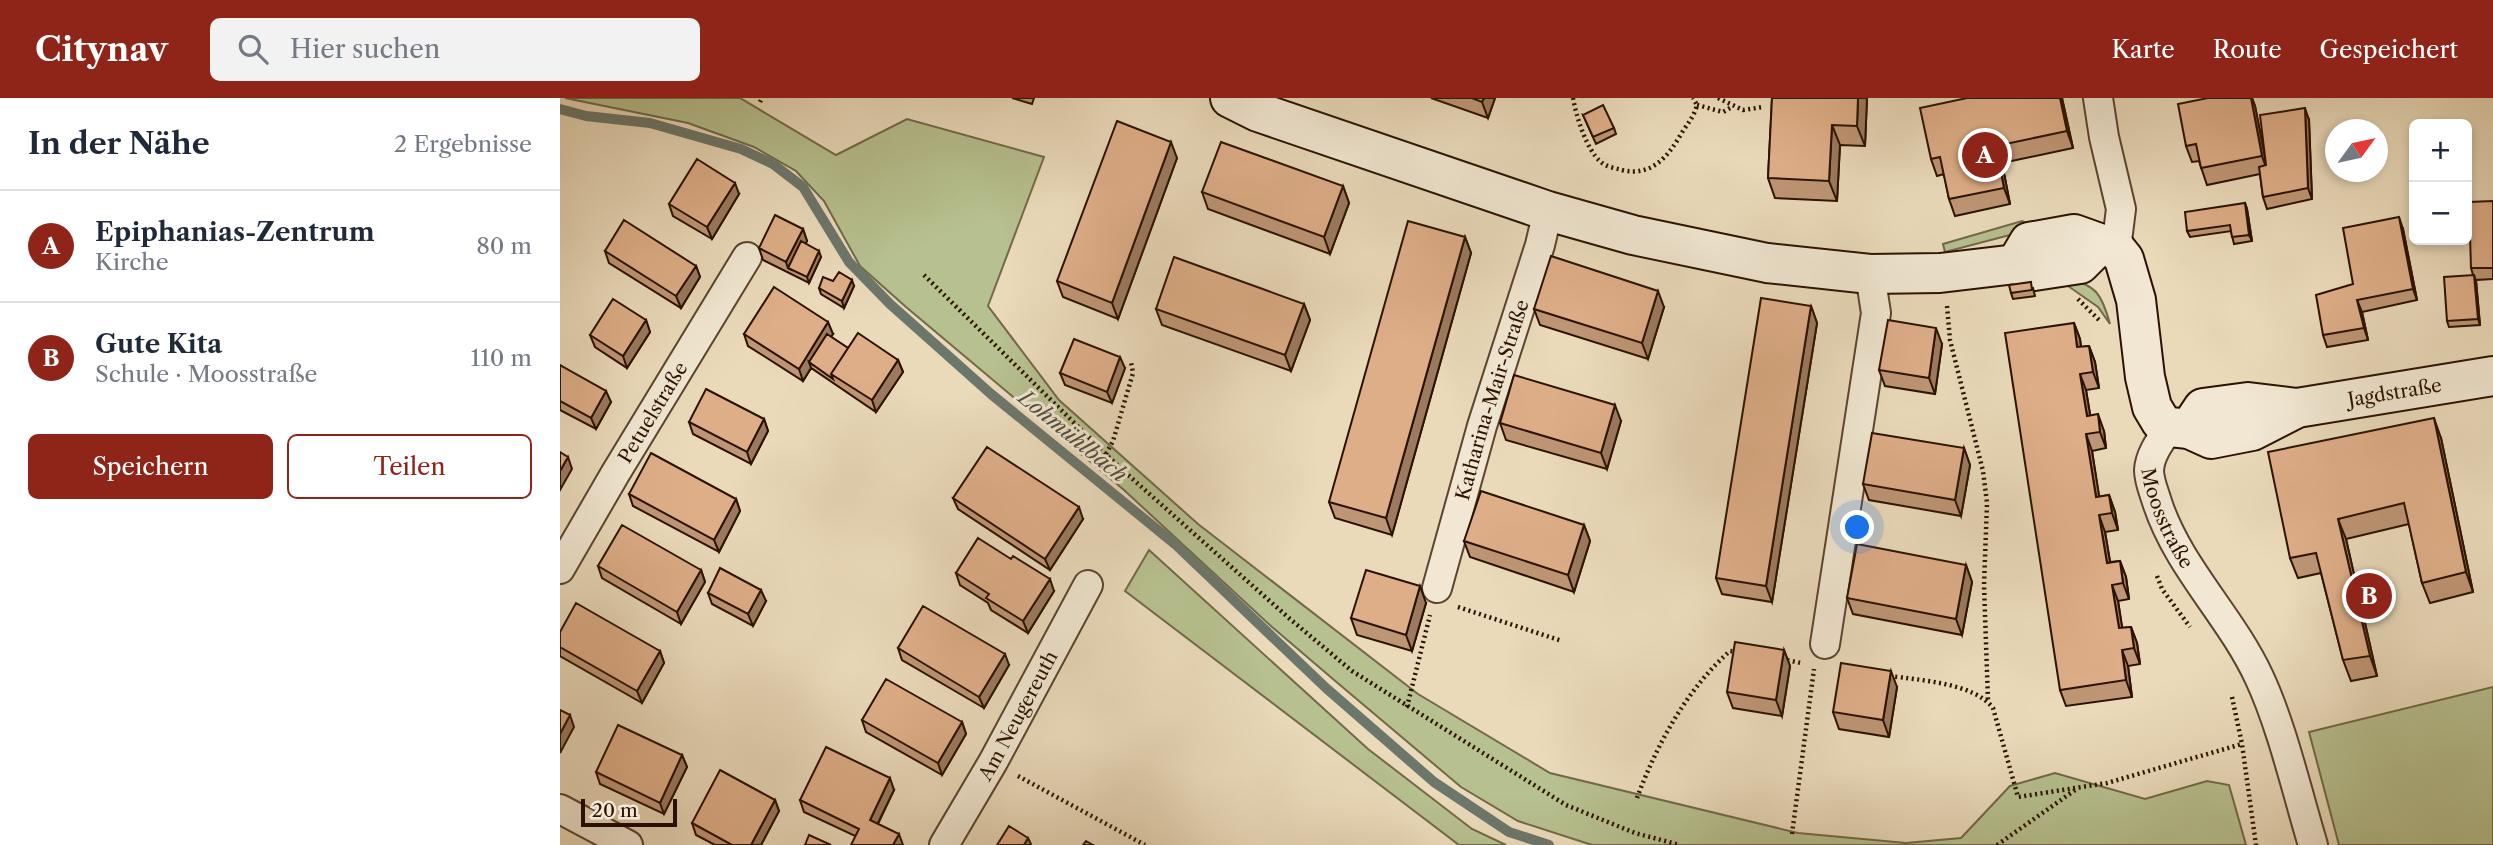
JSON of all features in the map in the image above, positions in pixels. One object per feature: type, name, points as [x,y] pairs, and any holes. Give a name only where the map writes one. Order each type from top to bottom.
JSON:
[{"type":"street","points":[[1230,98],[1258,112],[1548,211],[1633,235],[1745,258],[1870,274],[1940,273],[2016,264],[2029,242],[2074,234],[2108,246],[2124,259],[2136,300],[2145,377],[2152,407],[2161,422],[2179,428]]},
{"type":"street","points":[[2098,98],[2121,209],[2108,246]]},
{"type":"street","name":"Katharina-Mair-Straße","points":[[1435,593],[1482,426],[1540,245],[1548,211]]},
{"type":"street","name":"Petuelstraße","points":[[560,569],[747,257]]},
{"type":"street","points":[[1820,654],[1876,313],[1870,274]]},
{"type":"street","name":"Jagdstraße","points":[[2179,428],[2211,439],[2252,431],[2297,408],[2493,376]]},
{"type":"street","name":"Moosstraße","points":[[2179,428],[2155,448],[2149,469],[2151,485],[2160,513],[2180,554],[2237,636],[2260,678],[2313,845]]},
{"type":"street","name":"Am Neugereuth","points":[[944,845],[993,762],[1088,585]]},
{"type":"street","points":[[560,809],[628,845]]},
{"type":"path","points":[[1573,98],[1584,136],[1600,162],[1638,172],[1654,167],[1665,159],[1694,116],[1697,105],[1693,98]]},
{"type":"path","points":[[1718,98],[1743,110],[1763,107]]},
{"type":"path","points":[[1697,105],[1723,112],[1733,107]]},
{"type":"path","points":[[924,275],[1105,454],[1290,620],[1352,671],[1566,805],[1635,834],[1680,845]]},
{"type":"path","points":[[1947,305],[1950,340],[1983,471],[1987,503],[1984,585],[1988,701]]},
{"type":"path","points":[[1105,454],[1113,440],[1133,373],[1131,362]]},
{"type":"path","points":[[1407,707],[1435,593],[1562,641]]},
{"type":"path","points":[[1637,798],[1663,740],[1699,684],[1730,651],[1742,653]]},
{"type":"path","points":[[1778,659],[1820,654],[1792,834]]},
{"type":"path","points":[[1883,675],[1937,682],[1975,693],[1988,701],[1993,708],[2018,797],[2107,783],[2242,744]]},
{"type":"path","points":[[993,762],[1145,845]]},
{"type":"path","points":[[1997,845],[2078,787]]},
{"type":"green space","points":[[565,98],[740,98],[836,155],[907,119],[1044,157],[988,306],[1059,400],[1198,524],[1418,694],[1550,773],[1798,833],[1906,843],[1961,838],[2010,786],[2055,773],[2145,799],[2207,781],[2229,785],[2246,845],[1592,845],[1518,821],[1461,787],[1340,685],[1272,627],[1124,490],[860,266],[824,201],[796,171],[754,147],[688,123]]},
{"type":"green space","points":[[2022,221],[2033,229],[1945,252],[1943,244]]},
{"type":"green space","points":[[2066,278],[2085,284],[2097,293],[2110,324],[2098,307],[2068,286]]},
{"type":"green space","points":[[1149,550],[1368,749],[1472,829],[1506,845],[1459,845],[1125,591]]},
{"type":"green space","points":[[2493,687],[2493,845],[2339,845],[2309,732]]},
{"type":"building","points":[[1772,98],[1858,98],[1857,126],[1832,125],[1829,181],[1768,178]]},
{"type":"building","points":[[1967,98],[2060,98],[2067,131],[1996,146],[2004,188],[1949,199],[1940,157],[1931,159],[1920,108]]},
{"type":"building","points":[[2208,98],[2251,98],[2262,156],[2201,168],[2196,144],[2186,146],[2178,104]]},
{"type":"building","points":[[1603,105],[1614,128],[1593,137],[1583,115]]},
{"type":"building","points":[[2305,108],[2308,188],[2263,197],[2259,167],[2266,165],[2260,115]]},
{"type":"building","points":[[1117,121],[1171,142],[1112,303],[1057,281]]},
{"type":"building","points":[[1221,142],[1343,186],[1324,237],[1202,192]]},
{"type":"building","points":[[697,159],[735,183],[707,227],[669,204]]},
{"type":"building","points":[[2493,201],[2493,268],[2471,268],[2472,202]]},
{"type":"building","points":[[2245,203],[2249,235],[2232,237],[2230,225],[2187,231],[2185,212]]},
{"type":"building","points":[[775,215],[803,229],[786,262],[759,248]]},
{"type":"building","points":[[2399,217],[2413,289],[2357,300],[2364,328],[2323,335],[2316,295],[2353,284],[2343,228]]},
{"type":"building","points":[[624,220],[696,266],[676,296],[605,251]]},
{"type":"building","points":[[1408,221],[1465,237],[1386,518],[1329,502]]},
{"type":"building","points":[[801,241],[819,251],[807,277],[788,268]]},
{"type":"building","points":[[1551,256],[1658,291],[1642,343],[1534,309]]},
{"type":"building","points":[[1174,257],[1304,304],[1285,355],[1156,309]]},
{"type":"building","points":[[839,272],[852,280],[842,301],[819,288],[823,277],[833,281]]},
{"type":"building","points":[[2474,275],[2478,319],[2447,321],[2444,277]]},
{"type":"building","points":[[2031,282],[2032,290],[2011,293],[2009,285]]},
{"type":"building","points":[[774,287],[828,322],[799,369],[744,334]]},
{"type":"building","points":[[1761,298],[1811,306],[1766,586],[1716,578]]},
{"type":"building","points":[[613,299],[646,320],[623,356],[590,335]]},
{"type":"building","points":[[1888,320],[1936,328],[1929,378],[1879,370]]},
{"type":"building","points":[[2074,323],[2077,347],[2089,346],[2093,372],[2080,374],[2087,416],[2098,414],[2100,432],[2086,434],[2096,497],[2109,495],[2112,513],[2099,515],[2107,563],[2120,561],[2123,583],[2112,585],[2119,628],[2131,627],[2134,648],[2122,650],[2126,680],[2060,690],[2005,333]]},
{"type":"building","points":[[858,333],[898,360],[872,400],[831,374]]},
{"type":"building","points":[[827,334],[848,348],[831,374],[833,379],[809,362]]},
{"type":"building","points":[[1074,339],[1120,357],[1107,392],[1060,373]]},
{"type":"building","points":[[560,365],[606,391],[591,418],[560,401]]},
{"type":"building","points":[[1514,375],[1615,405],[1601,453],[1500,423]]},
{"type":"building","points":[[706,389],[764,419],[747,452],[689,422]]},
{"type":"building","points":[[2434,418],[2466,572],[2422,583],[2404,503],[2338,519],[2370,656],[2343,660],[2316,553],[2290,558],[2268,452]]},
{"type":"building","points":[[1872,433],[1964,448],[1955,500],[1863,484]]},
{"type":"building","points":[[987,447],[1079,507],[1045,559],[953,498]]},
{"type":"building","points":[[560,452],[568,457],[560,471]]},
{"type":"building","points":[[651,453],[736,499],[714,540],[629,494]]},
{"type":"building","points":[[1481,491],[1584,525],[1568,575],[1464,541]]},
{"type":"building","points":[[622,525],[701,570],[677,612],[598,566]]},
{"type":"building","points":[[978,538],[1050,579],[1023,621],[986,598],[989,594],[956,573]]},
{"type":"building","points":[[1857,544],[1966,565],[1956,619],[1847,598]]},
{"type":"building","points":[[720,568],[761,590],[748,614],[708,593]]},
{"type":"building","points":[[1366,570],[1420,586],[1406,635],[1351,618]]},
{"type":"building","points":[[576,603],[660,651],[637,691],[560,647],[560,632]]},
{"type":"building","points":[[923,606],[1005,654],[979,697],[898,648]]},
{"type":"building","points":[[1735,642],[1784,650],[1776,700],[1727,692]]},
{"type":"building","points":[[1841,663],[1891,671],[1883,720],[1833,712]]},
{"type":"building","points":[[886,679],[962,722],[938,763],[862,720]]},
{"type":"building","points":[[560,710],[570,715],[560,734]]},
{"type":"building","points":[[618,725],[682,755],[660,803],[596,772]]},
{"type":"building","points":[[826,747],[890,778],[870,820],[899,834],[893,845],[851,845],[859,829],[800,800]]},
{"type":"building","points":[[720,770],[775,800],[751,845],[732,845],[692,823]]},
{"type":"building","points":[[1009,826],[1028,838],[1024,845],[997,845]]},
{"type":"building","points":[[809,835],[831,845],[805,845]]},
{"type":"waterway","name":"Lohmühlbach","points":[[560,109],[586,116],[650,123],[741,149],[773,164],[803,187],[849,262],[890,304],[991,394],[1175,544],[1326,688],[1434,782],[1509,832],[1549,845]]},
{"type":"place","name":"Epiphanias-Zentrum","points":[[1985,155]]},
{"type":"place","name":"Gute Kita","points":[[2369,596]]}]
